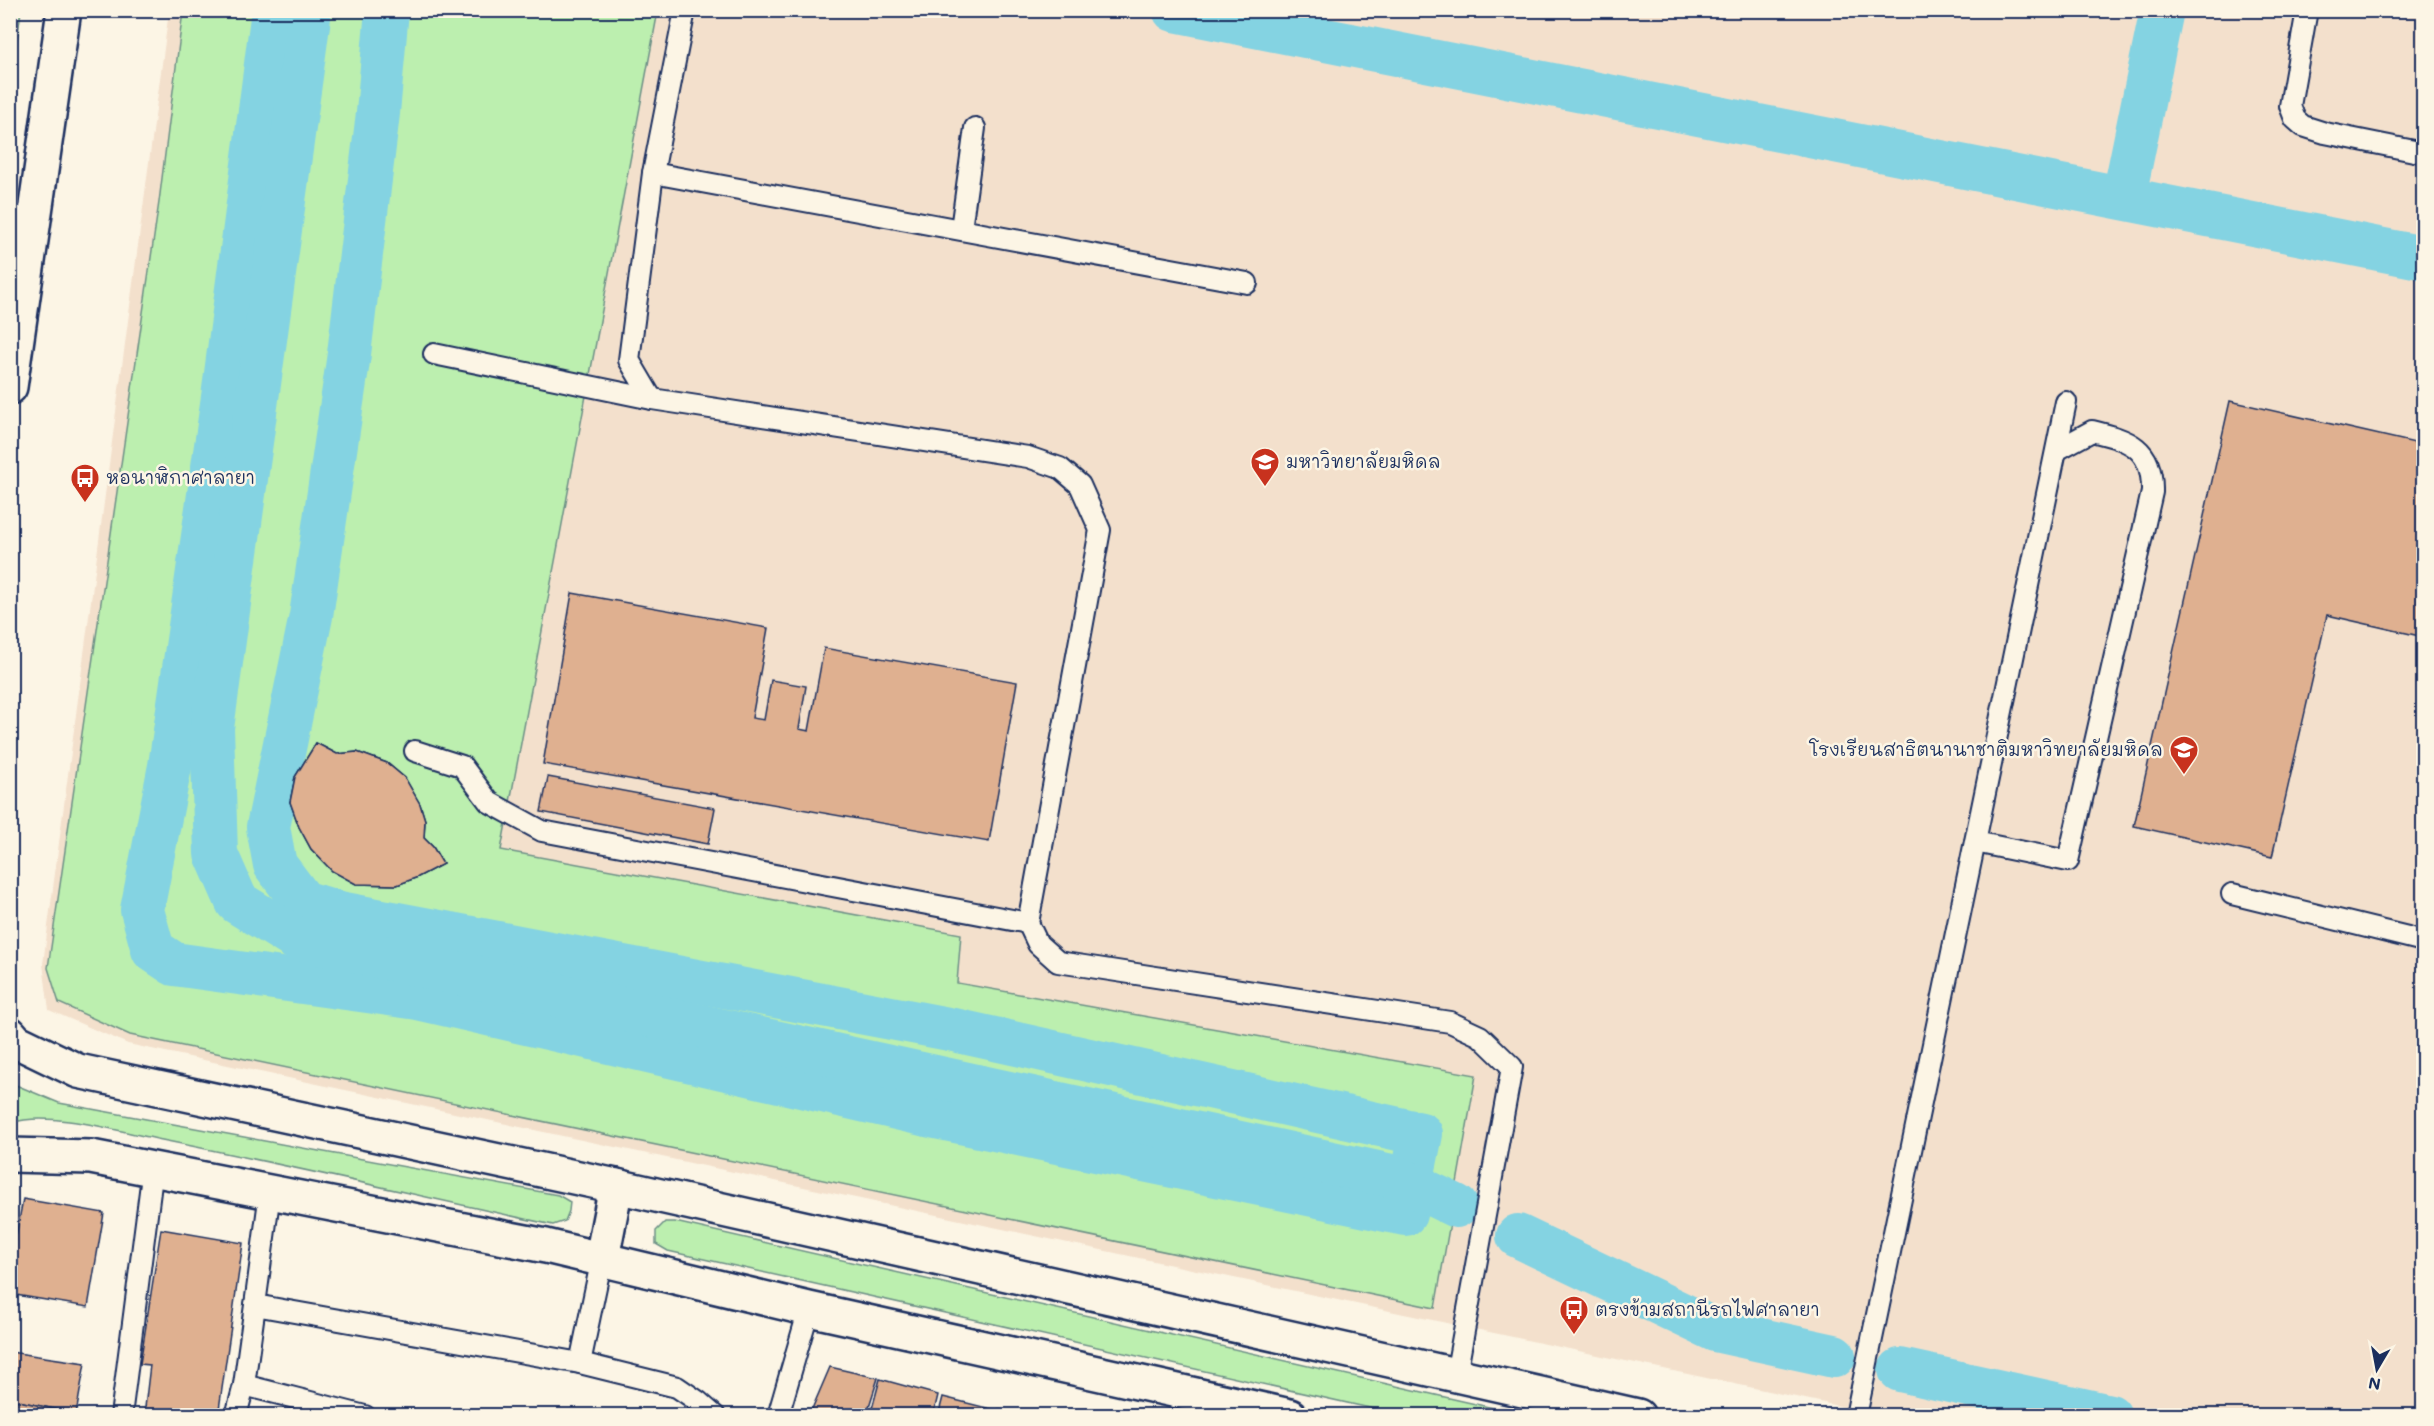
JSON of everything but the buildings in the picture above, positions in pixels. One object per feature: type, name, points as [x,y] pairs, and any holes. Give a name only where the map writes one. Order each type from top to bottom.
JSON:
[{"type":"main road","points":[[10,387],[64,10]]},
{"type":"main road","points":[[10,1034],[16,1041],[78,1071],[616,1186],[1638,1416]]},
{"type":"main road","points":[[10,1155],[91,1157],[602,1258],[809,1309],[1271,1413]]},
{"type":"main road","points":[[602,1258],[616,1186]]},
{"type":"lane","points":[[652,399],[628,360],[653,173],[685,10]]},
{"type":"lane","points":[[2307,10],[2290,106],[2295,118],[2303,126],[2325,133],[2424,153]]},
{"type":"lane","points":[[961,229],[975,128]]},
{"type":"lane","points":[[653,173],[1247,283]]},
{"type":"lane","points":[[434,354],[652,399],[1028,457],[1060,468],[1080,484],[1100,530],[1028,923],[1038,944],[1058,962],[1450,1022],[1480,1036],[1512,1066],[1456,1375]]},
{"type":"lane","points":[[1856,1416],[2066,402]]},
{"type":"lane","points":[[1975,842],[2074,862],[2152,492],[2152,475],[2144,454],[2125,439],[2092,431],[2057,450]]},
{"type":"lane","points":[[415,751],[462,766],[489,802],[542,831],[1028,923]]},
{"type":"lane","points":[[2232,894],[2424,941]]},
{"type":"lane","points":[[121,1416],[153,1168]]},
{"type":"lane","points":[[236,1416],[244,1385],[270,1192]]},
{"type":"lane","points":[[580,1363],[602,1258]]},
{"type":"lane","points":[[255,1305],[580,1363],[677,1387],[715,1416]]},
{"type":"lane","points":[[778,1416],[809,1309]]},
{"type":"lane","points":[[244,1385],[364,1416]]},
{"type":"shaded area","name":"มหาวิทยาลัยมหิดล","points":[[169,11],[2423,11],[2423,1415],[1881,1415],[128,1044],[49,1010],[43,964]]},
{"type":"green space","points":[[10,11],[21,11],[11,85]]},
{"type":"green space","points":[[183,11],[658,11],[501,850],[961,934],[957,983],[1476,1075],[1435,1308],[130,1035],[59,1003],[48,968],[159,202]]},
{"type":"green space","points":[[11,1083],[59,1103],[558,1195],[570,1202],[569,1211],[565,1221],[553,1225],[86,1124],[45,1119],[11,1123]]},
{"type":"green space","points":[[665,1222],[675,1222],[1524,1415],[1401,1415],[668,1251],[656,1244],[656,1231]]},
{"type":"waterway","points":[[273,10],[223,397],[170,766],[142,910],[153,950],[174,964],[418,998],[936,1117],[1405,1214],[1421,1134],[954,1030],[340,913],[303,902],[275,865],[268,827],[311,616],[349,354],[378,113],[387,10]]},
{"type":"waterway","points":[[310,10],[212,728],[216,854],[237,902],[295,938],[1396,1177],[1456,1206]]},
{"type":"waterway","points":[[1174,10],[2424,258]]},
{"type":"waterway","points":[[2124,196],[2162,10]]},
{"type":"waterway","points":[[1518,1236],[1715,1330],[1834,1356]]},
{"type":"waterway","points":[[1900,1370],[2110,1416]]},
{"type":"place","name":"มหาวิทยาลัยมหิดล","points":[[1265,488]]},
{"type":"place","name":"หอนาฬิกาศาลายา","points":[[85,504]]},
{"type":"place","name":"โรงเรียนสาธิตนานาชาติมหาวิทยาลัยมหิดล","points":[[2184,776]]},
{"type":"place","name":"ตรงข้ามสถานีรถไฟศาลายา","points":[[1574,1336]]}]
